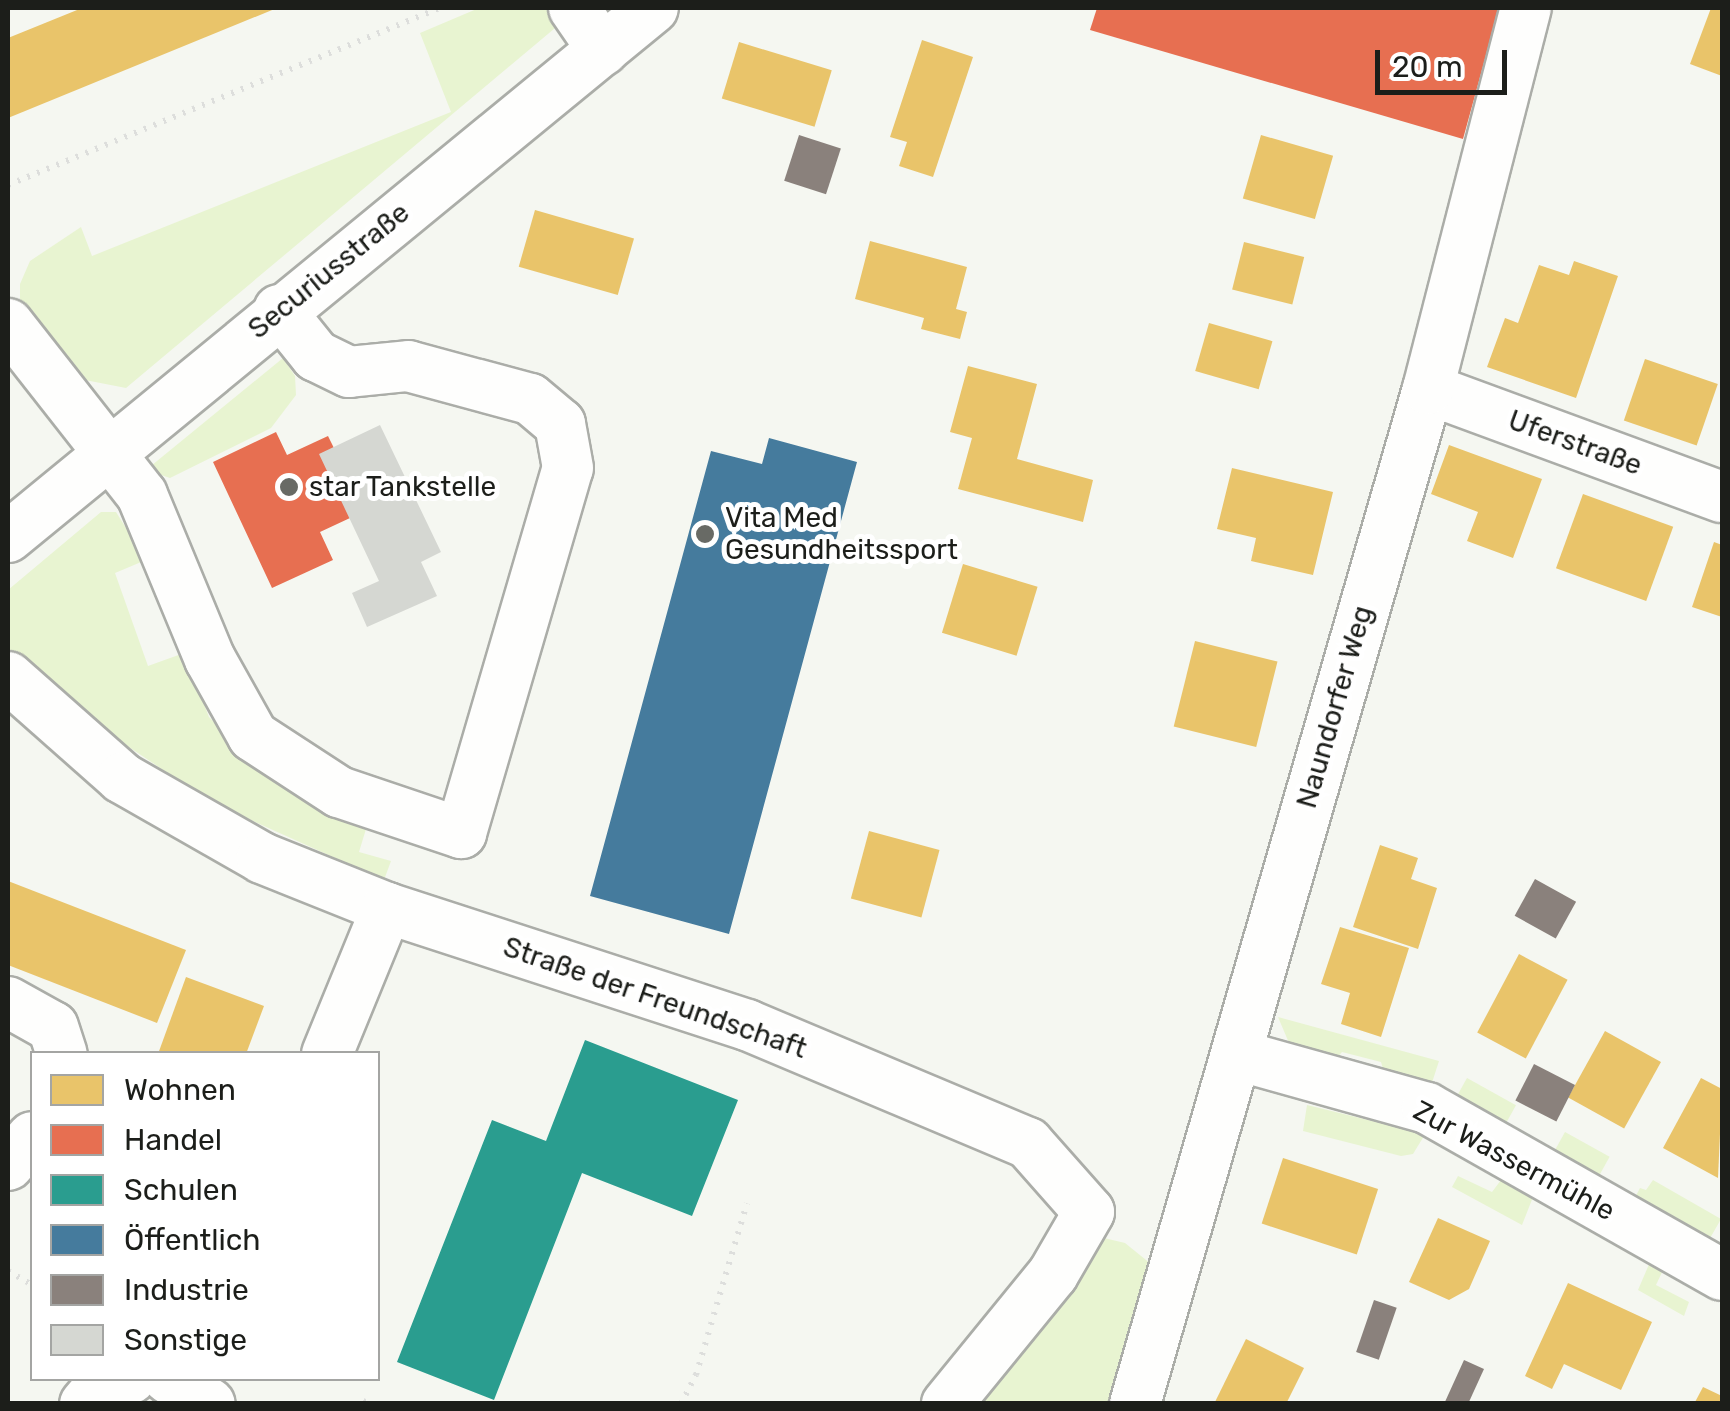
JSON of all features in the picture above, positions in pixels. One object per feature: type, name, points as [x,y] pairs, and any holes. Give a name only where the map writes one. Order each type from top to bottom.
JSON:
[{"type":"street","points":[[574,8],[603,50]]},
{"type":"street","name":"Securiusstraße","points":[[8,537],[279,310],[653,8]]},
{"type":"street","name":"Naundorfer Weg","points":[[1135,1404],[1428,388],[1526,8]]},
{"type":"street","points":[[8,324],[142,495],[210,659],[253,736],[339,792],[460,833],[568,468],[560,424],[530,399],[408,366],[349,372],[316,356],[279,310]]},
{"type":"street","name":"Uferstraße","points":[[1428,388],[1722,497]]},
{"type":"street","name":"Straße der Freundschaft","points":[[8,677],[122,778],[188,820],[262,858],[387,908],[747,1025],[1028,1143],[1089,1212],[1053,1274],[947,1404]]},
{"type":"street","points":[[328,1051],[387,908]]},
{"type":"street","points":[[8,1002],[53,1027],[61,1051]]},
{"type":"street","name":"Zur Wassermühle","points":[[1237,1054],[1427,1108],[1722,1275]]},
{"type":"street","points":[[8,1165],[30,1138]]},
{"type":"street","points":[[86,1404],[96,1391],[123,1381]]},
{"type":"path","points":[[8,184],[439,8]]},
{"type":"path","points":[[681,1404],[696,1375],[747,1203]]},
{"type":"path","points":[[8,1270],[30,1284]]},
{"type":"green space","points":[[479,8],[563,8],[567,18],[126,388],[85,380],[65,365],[20,309],[20,284],[30,261],[81,227],[92,256],[451,112],[420,33]]},
{"type":"green space","points":[[283,358],[295,376],[296,395],[271,428],[170,478],[146,470]]},
{"type":"green space","points":[[101,512],[116,512],[146,560],[115,573],[148,666],[184,653],[209,717],[272,781],[359,816],[366,829],[359,852],[391,861],[384,880],[211,802],[108,733],[8,648],[8,590]]},
{"type":"green space","points":[[1278,1017],[1439,1061],[1428,1095],[1387,1083],[1381,1062],[1342,1052],[1327,1069],[1292,1050]]},
{"type":"green space","points":[[1467,1078],[1516,1105],[1500,1134],[1451,1107]]},
{"type":"green space","points":[[1307,1105],[1424,1136],[1413,1154],[1401,1156],[1303,1131]]},
{"type":"green space","points":[[1565,1132],[1610,1157],[1593,1186],[1549,1162]]},
{"type":"green space","points":[[1458,1176],[1492,1192],[1501,1180],[1533,1197],[1522,1225],[1452,1187]]},
{"type":"green space","points":[[1653,1180],[1721,1219],[1705,1247],[1630,1207],[1640,1188],[1646,1190]]},
{"type":"green space","points":[[1104,1238],[1125,1243],[1156,1268],[1120,1403],[966,1404],[1086,1247]]},
{"type":"green space","points":[[1650,1262],[1664,1268],[1656,1285],[1689,1302],[1684,1316],[1638,1290]]},
{"type":"building: Wohnen","points":[[82,8],[277,8],[8,118],[8,38]]},
{"type":"building: Wohnen","points":[[1711,8],[1722,8],[1722,76],[1690,64]]},
{"type":"building: Wohnen","points":[[922,40],[973,57],[933,177],[899,166],[907,142],[890,137]]},
{"type":"building: Wohnen","points":[[739,42],[832,70],[815,127],[722,98]]},
{"type":"building: Wohnen","points":[[1261,135],[1333,156],[1315,219],[1243,198]]},
{"type":"building: Wohnen","points":[[535,210],[634,238],[618,295],[519,267]]},
{"type":"building: Wohnen","points":[[870,241],[967,267],[956,309],[967,312],[960,339],[921,329],[924,318],[855,299]]},
{"type":"building: Wohnen","points":[[1244,242],[1304,257],[1292,305],[1232,290]]},
{"type":"building: Wohnen","points":[[1574,261],[1618,276],[1576,398],[1487,367],[1505,318],[1518,323],[1539,265],[1569,275]]},
{"type":"building: Wohnen","points":[[1209,323],[1272,341],[1259,389],[1195,371]]},
{"type":"building: Wohnen","points":[[1645,359],[1718,384],[1697,446],[1624,420]]},
{"type":"building: Wohnen","points":[[968,366],[1037,384],[1017,459],[1093,480],[1083,522],[958,489],[972,438],[950,432]]},
{"type":"building: Wohnen","points":[[1449,445],[1542,479],[1513,558],[1467,541],[1478,512],[1431,494]]},
{"type":"building: Wohnen","points":[[1232,468],[1333,492],[1313,575],[1251,561],[1256,538],[1217,529]]},
{"type":"building: Wohnen","points":[[1583,494],[1673,527],[1646,601],[1556,568]]},
{"type":"building: Wohnen","points":[[1714,542],[1722,545],[1722,617],[1692,607]]},
{"type":"building: Wohnen","points":[[963,564],[1038,587],[1017,656],[942,633]]},
{"type":"building: Wohnen","points":[[1195,641],[1277,662],[1256,747],[1174,726]]},
{"type":"building: Wohnen","points":[[869,831],[940,850],[921,918],[851,899]]},
{"type":"building: Wohnen","points":[[1380,845],[1418,858],[1411,879],[1437,888],[1418,949],[1353,927]]},
{"type":"building: Wohnen","points":[[8,881],[186,950],[157,1023],[8,965]]},
{"type":"building: Wohnen","points":[[1340,927],[1409,948],[1381,1037],[1341,1024],[1350,993],[1321,984]]},
{"type":"building: Wohnen","points":[[1519,954],[1568,980],[1526,1058],[1477,1033]]},
{"type":"building: Wohnen","points":[[186,977],[264,1006],[247,1051],[159,1051]]},
{"type":"building: Wohnen","points":[[1605,1031],[1661,1062],[1624,1128],[1568,1097]]},
{"type":"building: Wohnen","points":[[1701,1078],[1722,1089],[1718,1178],[1663,1148]]},
{"type":"building: Wohnen","points":[[1283,1158],[1378,1189],[1357,1255],[1262,1224]]},
{"type":"building: Wohnen","points":[[1438,1218],[1490,1241],[1469,1289],[1449,1300],[1409,1282]]},
{"type":"building: Wohnen","points":[[1568,1283],[1652,1322],[1621,1390],[1564,1364],[1552,1389],[1525,1376]]},
{"type":"building: Wohnen","points":[[1246,1339],[1304,1368],[1286,1404],[1214,1404]]},
{"type":"building: Wohnen","points":[[1703,1387],[1722,1396],[1722,1404],[1694,1404]]},
{"type":"building: Handel","points":[[1097,8],[1499,8],[1463,139],[1090,30]]},
{"type":"building: Handel","name":"star Tankstelle","points":[[276,432],[287,455],[328,436],[365,511],[320,532],[333,560],[272,588],[213,462]]},
{"type":"building: Schulen","points":[[585,1040],[738,1100],[692,1216],[582,1173],[494,1400],[397,1362],[492,1120],[546,1141]]},
{"type":"building: Öffentlich","points":[[769,438],[857,462],[729,934],[590,896],[711,451],[762,464]]},
{"type":"building: Industrie","points":[[799,135],[841,149],[826,194],[784,181]]},
{"type":"building: Industrie","points":[[1535,879],[1576,902],[1556,939],[1515,916]]},
{"type":"building: Industrie","points":[[1534,1064],[1575,1085],[1556,1121],[1515,1101]]},
{"type":"building: Industrie","points":[[1374,1300],[1397,1308],[1379,1360],[1356,1352]]},
{"type":"building: Industrie","points":[[1464,1360],[1484,1369],[1468,1404],[1444,1404]]},
{"type":"building: Sonstige","points":[[380,425],[441,552],[421,562],[437,596],[367,627],[352,593],[379,581],[319,454]]},
{"type":"place","name":"star Tankstelle","points":[[289,487]]},
{"type":"place","name":"Vita Med Gesundheitssport","points":[[705,534]]}]
